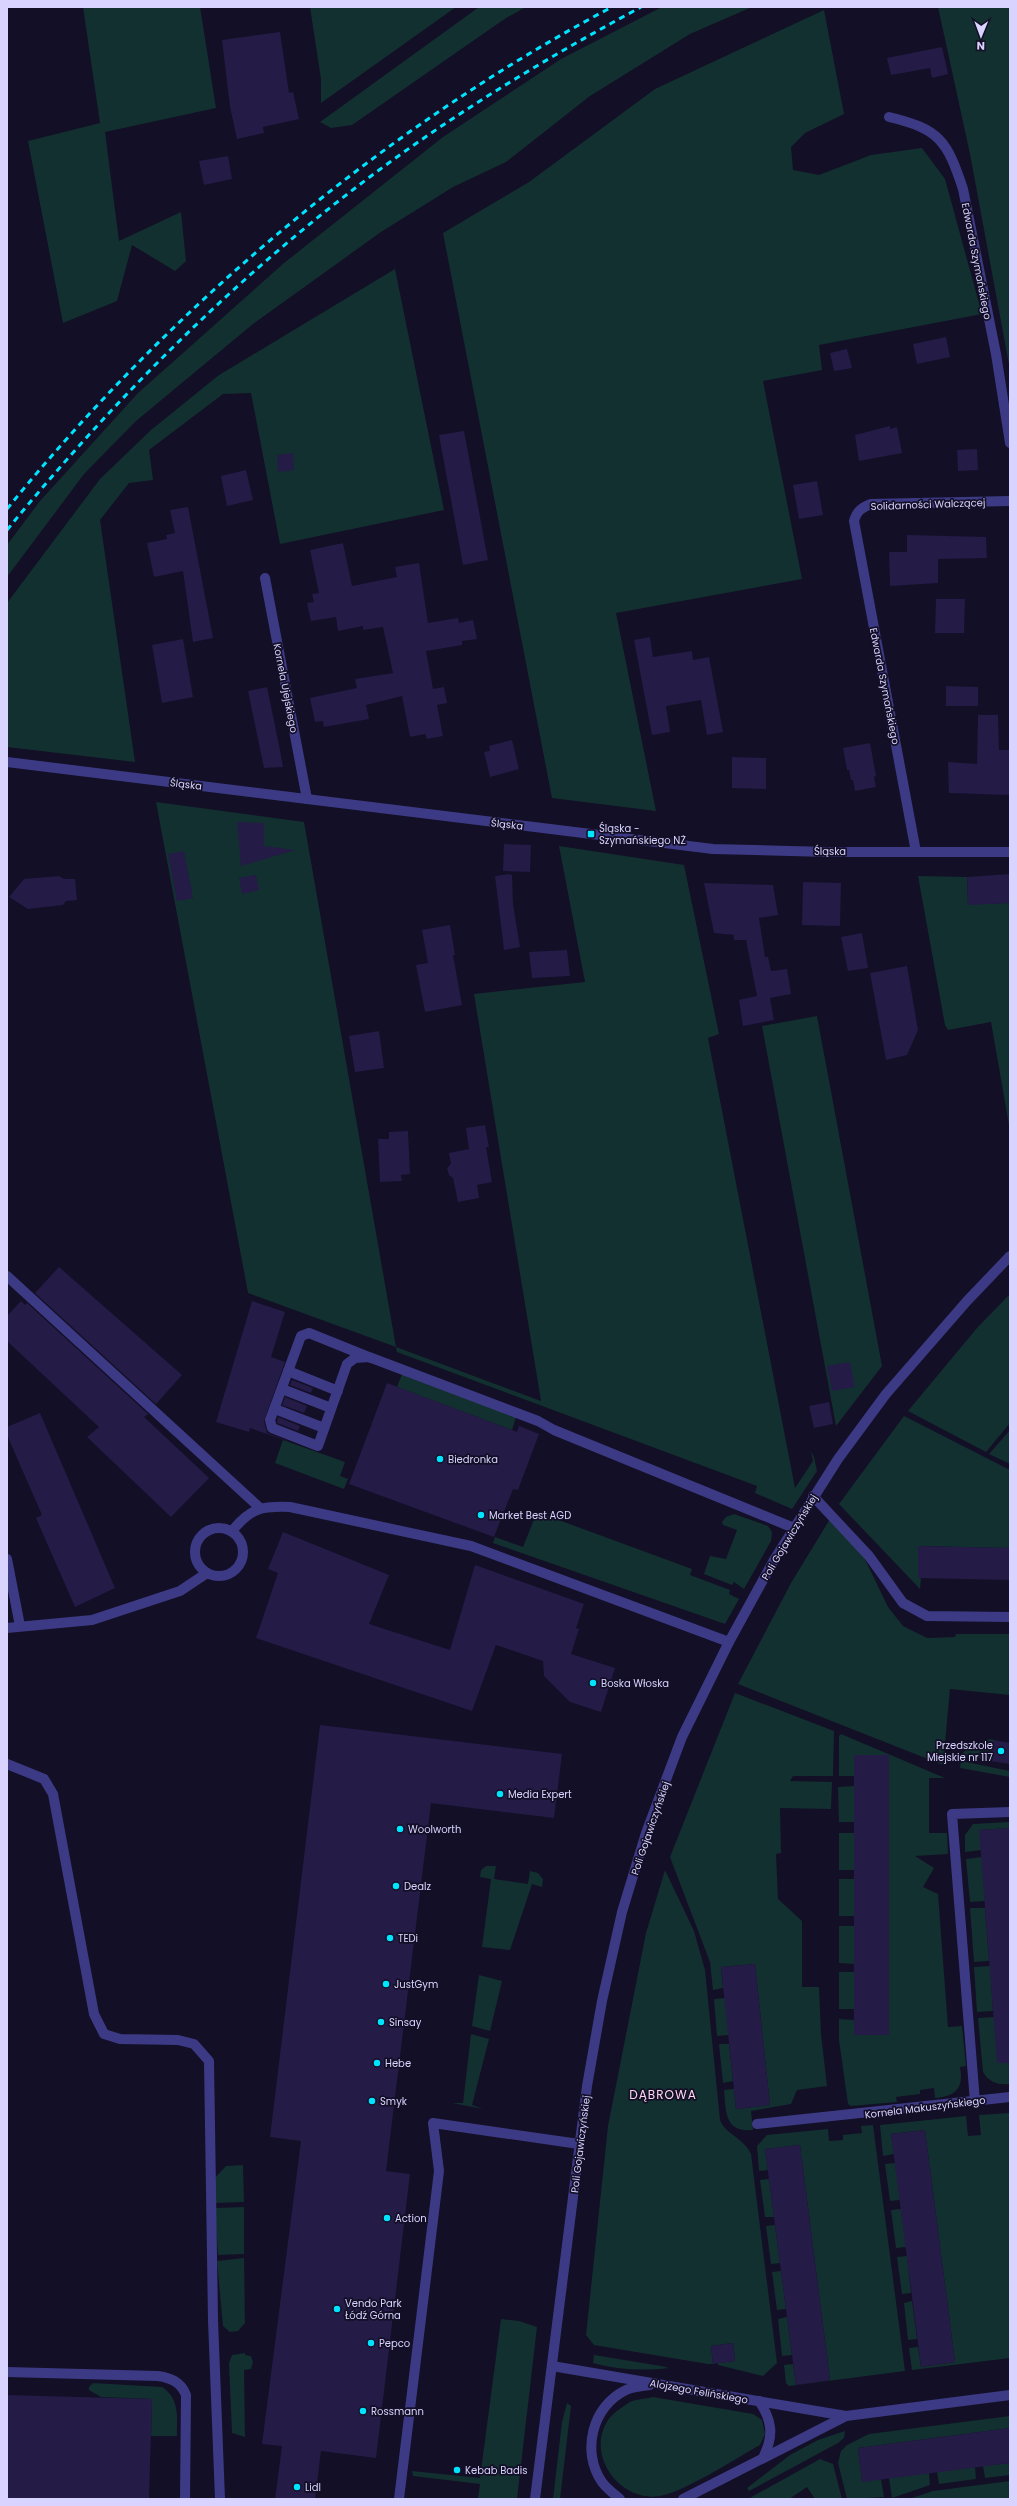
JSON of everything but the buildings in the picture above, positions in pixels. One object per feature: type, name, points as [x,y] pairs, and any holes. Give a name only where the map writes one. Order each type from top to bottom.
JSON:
[{"type":"street","name":"Edwarda Szymańskiego","points":[[889,116],[928,129],[940,141],[954,163],[963,188],[996,354],[1010,443]]},
{"type":"street","name":"Solidarności Walczącej","points":[[854,521],[856,513],[862,507],[871,504],[1010,501]]},
{"type":"street","name":"Edwarda Szymańskiego","points":[[854,521],[916,852]]},
{"type":"street","name":"Kornela Ujejskiego","points":[[265,578],[307,799]]},
{"type":"street","name":"Śląska","points":[[7,762],[713,849],[1010,852]]},
{"type":"street","name":"Poli Gojawiczyńskiej","points":[[535,2499],[579,2144],[587,2086],[602,2001],[622,1912],[646,1833],[682,1737],[729,1642],[813,1496],[886,1394],[967,1301],[1010,1256]]},
{"type":"street","points":[[7,1276],[260,1508]]},
{"type":"street","points":[[371,1358],[355,1358],[349,1362],[318,1446],[272,1428],[270,1420],[301,1336],[309,1333],[538,1421],[554,1430],[794,1528]]},
{"type":"street","points":[[288,1372],[338,1391]]},
{"type":"street","points":[[282,1389],[331,1408]]},
{"type":"street","points":[[275,1409],[324,1428]]},
{"type":"street","points":[[813,1496],[870,1556],[903,1603],[927,1616],[1010,1617]]},
{"type":"street","points":[[232,1531],[245,1515],[260,1508],[290,1507],[471,1546],[729,1642]]},
{"type":"street","points":[[213,1528],[221,1528],[232,1531],[241,1541],[244,1548],[241,1564],[228,1574],[220,1576],[208,1573],[200,1567],[196,1560],[194,1551],[200,1537],[213,1528]]},
{"type":"street","points":[[7,1559],[20,1626]]},
{"type":"street","points":[[7,1628],[92,1620],[180,1591],[208,1573]]},
{"type":"street","points":[[7,1764],[44,1779],[53,1794],[94,2014],[104,2034],[120,2040],[178,2040],[194,2044],[209,2061],[213,2320],[220,2499]]},
{"type":"street","points":[[975,2102],[952,1814],[1010,1812]]},
{"type":"street","name":"Kornela Makuszyńskiego","points":[[757,2124],[975,2102],[1010,2097]]},
{"type":"street","points":[[399,2499],[439,2171],[433,2123],[579,2144]]},
{"type":"street","name":"Alojzego Felińskiego","points":[[552,2366],[846,2416],[1010,2395]]},
{"type":"street","points":[[7,2372],[158,2376],[174,2381],[183,2389],[186,2395],[185,2499]]},
{"type":"street","points":[[620,2499],[602,2482],[591,2457],[592,2431],[603,2408],[626,2390],[655,2383]]},
{"type":"street","points":[[759,2401],[767,2414],[772,2438],[764,2456]]},
{"type":"street","name":"Alojzego Felińskiego","points":[[683,2499],[764,2456],[846,2416]]},
{"type":"green space","points":[[83,7],[200,7],[216,108],[105,132],[119,241],[181,212],[186,261],[175,271],[132,245],[117,301],[63,323],[28,141],[100,123]]},
{"type":"green space","points":[[310,7],[456,7],[321,103],[321,79]]},
{"type":"green space","points":[[479,7],[526,7],[506,18],[352,125],[331,128],[320,122]]},
{"type":"green space","points":[[662,7],[752,7],[690,34],[590,96],[506,162],[453,187],[381,232],[253,324],[136,421],[84,474],[7,577],[7,545],[40,501],[138,393],[284,263],[443,137],[561,59]]},
{"type":"green space","points":[[938,7],[1010,7],[1010,370],[970,154]]},
{"type":"green space","points":[[824,10],[844,114],[805,133],[791,147],[793,170],[819,175],[871,155],[922,148],[945,179],[982,314],[819,345],[822,370],[763,381],[802,579],[616,613],[656,811],[552,798],[443,233],[529,182],[655,89]]},
{"type":"green space","points":[[395,269],[444,510],[280,544],[251,393],[223,394],[149,450],[153,480],[129,483],[100,520],[135,762],[7,747],[7,603],[100,479],[151,430],[219,375]]},
{"type":"green space","points":[[156,802],[304,822],[396,1347],[248,1293]]},
{"type":"green space","points":[[559,846],[684,865],[719,1034],[708,1038],[795,1488],[813,1461],[811,1451],[817,1471],[792,1509],[755,1493],[757,1486],[397,1352],[396,1347],[541,1401],[474,994],[585,982]]},
{"type":"green space","points":[[918,876],[967,877],[968,904],[1010,903],[1010,1131],[991,1022],[948,1030],[945,1025]]},
{"type":"green space","points":[[817,1016],[882,1366],[836,1426],[762,1026]]},
{"type":"green space","points":[[1010,1294],[1010,1423],[986,1452],[908,1411],[977,1328]]},
{"type":"green space","points":[[402,1374],[516,1417],[512,1430],[397,1387]]},
{"type":"green space","points":[[904,1416],[1010,1470],[1010,1548],[919,1546],[918,1577],[921,1578],[920,1589],[839,1504]]},
{"type":"green space","points":[[1010,1430],[1010,1464],[989,1454]]},
{"type":"green space","points":[[283,1440],[345,1462],[340,1476],[348,1479],[344,1489],[275,1463]]},
{"type":"green space","points":[[537,1512],[692,1569],[690,1575],[730,1590],[729,1594],[739,1599],[725,1624],[493,1543],[495,1537],[523,1547]]},
{"type":"green space","points":[[734,1514],[768,1526],[772,1532],[771,1541],[744,1589],[734,1582],[732,1585],[704,1574],[710,1556],[726,1559],[737,1530],[723,1525],[722,1522],[726,1517]]},
{"type":"green space","points":[[830,1519],[861,1551],[888,1607],[903,1626],[927,1638],[955,1637],[956,1634],[1010,1634],[1010,1695],[950,1689],[943,1765],[738,1684],[791,1583]]},
{"type":"green space","points":[[735,1693],[834,1731],[833,1776],[793,1776],[790,1781],[832,1782],[831,1809],[780,1808],[781,1853],[776,1854],[778,1899],[802,1921],[802,1987],[819,1987],[821,2034],[827,2086],[797,2090],[791,2104],[751,2111],[753,2130],[737,2128],[728,2119],[724,2090],[734,2089],[736,2109],[770,2105],[755,1964],[721,1967],[723,1988],[713,1990],[710,1962],[670,1857]]},
{"type":"green space","points":[[841,1734],[945,1778],[929,1778],[929,1833],[947,1833],[948,1854],[915,1856],[934,1868],[923,1887],[938,1894],[948,2027],[962,2026],[966,2066],[960,2067],[961,2080],[957,2090],[942,2097],[935,2098],[934,2088],[920,2090],[920,2094],[896,2097],[897,2102],[851,2106],[848,2104],[839,2040],[839,2019],[854,2020],[854,2035],[888,2035],[889,1755],[854,1755],[854,1776],[839,1776],[839,1736]]},
{"type":"green space","points":[[990,1739],[994,1740],[991,1759],[966,1757],[963,1753],[968,1747]]},
{"type":"green space","points":[[961,1761],[1010,1771],[1010,1777],[960,1768]]},
{"type":"green space","points":[[854,1786],[854,1822],[839,1822],[838,1787]]},
{"type":"green space","points":[[1010,1822],[1010,1828],[980,1830],[981,1850],[965,1852],[965,1835],[973,1824]]},
{"type":"green space","points":[[839,1833],[854,1833],[854,1870],[839,1870]]},
{"type":"green space","points":[[982,1857],[985,1901],[970,1902],[966,1859]]},
{"type":"green space","points":[[486,1866],[496,1866],[494,1879],[528,1884],[530,1871],[538,1873],[543,1879],[542,1887],[532,1884],[510,1950],[482,1947],[491,1879],[480,1877],[481,1870]]},
{"type":"green space","points":[[665,1870],[694,1931],[705,1970],[720,2120],[722,2125],[744,2144],[751,2154],[777,2363],[763,2376],[718,2365],[718,2363],[735,2361],[733,2343],[711,2346],[713,2364],[708,2364],[594,2345],[586,2335],[608,2126],[646,1933]]},
{"type":"green space","points":[[839,1879],[854,1879],[854,1916],[839,1916]]},
{"type":"green space","points":[[970,1908],[985,1908],[989,1961],[974,1962]]},
{"type":"green space","points":[[839,1926],[854,1926],[854,1964],[839,1963]]},
{"type":"green space","points":[[990,1966],[993,2011],[977,2012],[974,1967]]},
{"type":"green space","points":[[839,1972],[854,1972],[854,2009],[839,2009]]},
{"type":"green space","points":[[479,1975],[502,1981],[490,2031],[472,2026]]},
{"type":"green space","points":[[725,1998],[729,2035],[717,2036],[714,1999]]},
{"type":"green space","points":[[994,2017],[1010,2040],[1010,2084],[1002,2084],[991,2081],[983,2072],[978,2018]]},
{"type":"green space","points":[[471,2034],[489,2039],[472,2105],[483,2109],[452,2103],[463,2103]]},
{"type":"green space","points":[[719,2044],[729,2044],[733,2081],[723,2083]]},
{"type":"green space","points":[[1010,2113],[1010,2358],[912,2370],[909,2348],[918,2347],[921,2367],[955,2362],[925,2130],[891,2134],[894,2154],[883,2156],[880,2125],[966,2116],[968,2136],[981,2135],[979,2115]]},
{"type":"green space","points":[[873,2125],[905,2371],[789,2386],[786,2383],[784,2365],[793,2364],[796,2385],[830,2380],[800,2145],[765,2149],[768,2170],[759,2171],[757,2146],[767,2135],[828,2129],[829,2141],[843,2140],[843,2135],[862,2133],[861,2126]]},
{"type":"green space","points":[[895,2163],[900,2200],[890,2201],[885,2164]]},
{"type":"green space","points":[[243,2165],[244,2202],[215,2203],[214,2179],[226,2166]]},
{"type":"green space","points":[[769,2179],[774,2217],[765,2217],[760,2180]]},
{"type":"green space","points":[[244,2207],[244,2254],[218,2255],[215,2208]]},
{"type":"green space","points":[[901,2209],[906,2247],[896,2248],[891,2210]]},
{"type":"green space","points":[[775,2225],[780,2263],[771,2264],[766,2226]]},
{"type":"green space","points":[[907,2256],[911,2293],[902,2294],[897,2257]]},
{"type":"green space","points":[[244,2258],[245,2323],[238,2331],[230,2332],[223,2326],[217,2261]]},
{"type":"green space","points":[[781,2271],[786,2309],[777,2310],[772,2272]]},
{"type":"green space","points":[[912,2301],[917,2339],[908,2340],[904,2303]]},
{"type":"green space","points":[[787,2317],[792,2355],[782,2356],[778,2319]]},
{"type":"green space","points":[[501,2319],[519,2321],[537,2327],[517,2499],[478,2499],[480,2484],[413,2476],[412,2471],[480,2478]]},
{"type":"green space","points":[[245,2353],[245,2355],[251,2356],[253,2362],[251,2369],[244,2370],[245,2437],[232,2433],[229,2363],[232,2355]]},
{"type":"green space","points":[[594,2355],[669,2368],[640,2370],[612,2367],[593,2363]]},
{"type":"green space","points":[[93,2383],[162,2387],[168,2392],[175,2403],[177,2415],[177,2436],[151,2436],[152,2399],[101,2397],[89,2390],[89,2387]]},
{"type":"green space","points":[[653,2397],[753,2414],[762,2420],[765,2434],[760,2445],[683,2488],[660,2496],[645,2496],[632,2492],[620,2484],[610,2474],[604,2461],[601,2448],[602,2434],[608,2420],[619,2409],[632,2401]]},
{"type":"green space","points":[[567,2403],[571,2406],[560,2499],[553,2499],[562,2422]]},
{"type":"green space","points":[[1010,2416],[1010,2428],[858,2448],[862,2481],[881,2479],[884,2497],[847,2499],[838,2463],[841,2451],[847,2445],[869,2434]]},
{"type":"green space","points":[[845,2431],[844,2438],[838,2443],[749,2491],[747,2488],[790,2455],[818,2440]]},
{"type":"green space","points":[[820,2459],[833,2464],[842,2499],[815,2499],[807,2487],[789,2499],[748,2499]]},
{"type":"green space","points":[[1010,2463],[1010,2475],[985,2478],[983,2466]]},
{"type":"green space","points":[[975,2467],[976,2479],[939,2484],[937,2472]]},
{"type":"green space","points":[[929,2473],[930,2485],[892,2498],[889,2478]]},
{"type":"green space","points":[[1010,2481],[1010,2499],[909,2499],[933,2491]]},
{"type":"railway","points":[[7,509],[70,435],[138,363],[210,294],[285,228],[363,166],[444,108],[527,55],[612,7]]},
{"type":"railway","points":[[7,530],[94,429],[186,334],[235,288],[337,202],[420,141],[513,80],[641,7]]},
{"type":"place","name":"Śląska - Szymańskiego NŻ","points":[[591,834]]},
{"type":"place","name":"Biedronka","points":[[440,1459]]},
{"type":"place","name":"Market Best AGD","points":[[481,1515]]},
{"type":"place","name":"Boska Włoska","points":[[593,1683]]},
{"type":"place","name":"Przedszkole Miejskie nr 117","points":[[1001,1751]]},
{"type":"place","name":"Media Expert","points":[[500,1794]]},
{"type":"place","name":"Woolworth","points":[[400,1829]]},
{"type":"place","name":"Dealz","points":[[396,1886]]},
{"type":"place","name":"TEDi","points":[[390,1938]]},
{"type":"place","name":"JustGym","points":[[386,1984]]},
{"type":"place","name":"Sinsay","points":[[381,2022]]},
{"type":"place","name":"Hebe","points":[[377,2063]]},
{"type":"place","name":"Smyk","points":[[372,2101]]},
{"type":"place","name":"Action","points":[[387,2218]]},
{"type":"place","name":"Vendo Park Łódź Górna","points":[[337,2309]]},
{"type":"place","name":"Pepco","points":[[371,2343]]},
{"type":"place","name":"Rossmann","points":[[363,2411]]},
{"type":"place","name":"Kebab Badis","points":[[457,2470]]},
{"type":"place","name":"Lidl","points":[[297,2487]]},
{"type":"district","name":"DĄBROWA","points":[[663,2095]]}]
